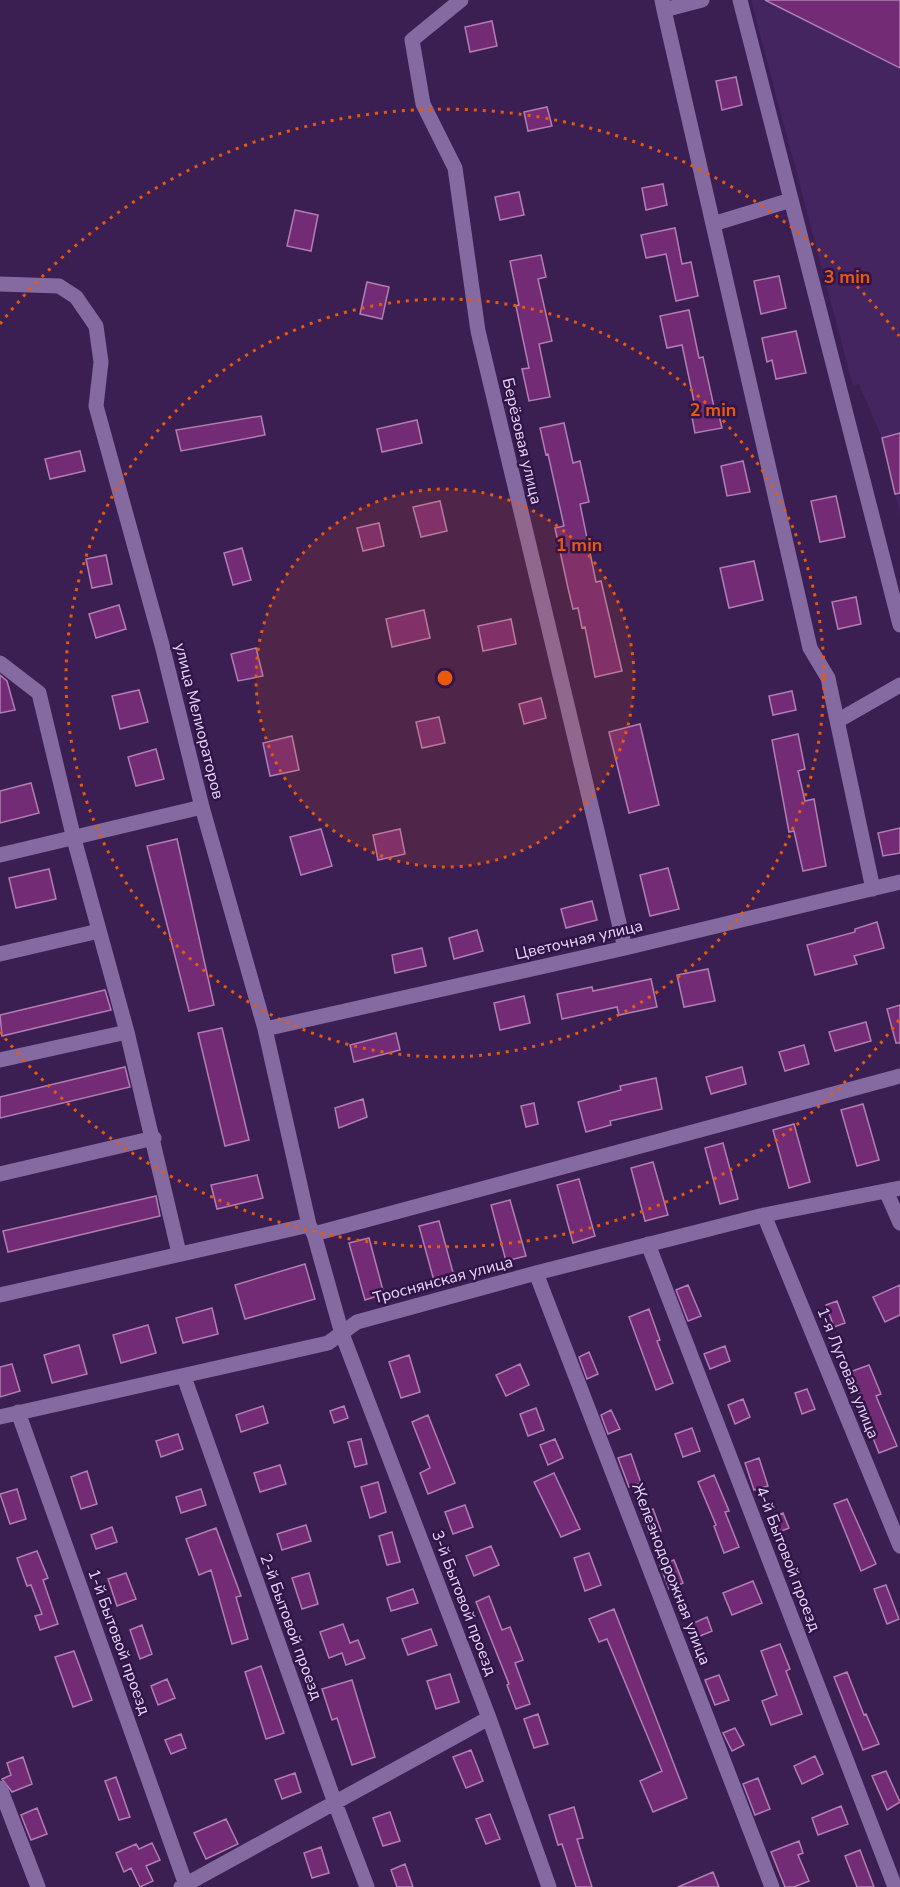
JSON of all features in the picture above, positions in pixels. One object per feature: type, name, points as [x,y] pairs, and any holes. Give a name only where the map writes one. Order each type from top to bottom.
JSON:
[{"type":"street","name":"Берёзовая улица","points":[[461,0],[412,40],[423,104],[455,168],[478,331],[625,948]]},
{"type":"street","points":[[702,0],[663,5],[810,648],[828,678],[839,720],[873,889]]},
{"type":"street","points":[[740,0],[900,625]]},
{"type":"street","points":[[713,224],[791,200]]},
{"type":"street","name":"улица Мелиораторов","points":[[0,284],[59,286],[76,297],[96,326],[101,362],[96,406],[162,645],[202,807],[265,1029],[311,1230]]},
{"type":"street","points":[[0,663],[39,693],[74,839],[154,1138],[178,1253]]},
{"type":"street","points":[[839,720],[900,685]]},
{"type":"street","points":[[0,855],[202,807]]},
{"type":"street","name":"Цветочная улица","points":[[265,1029],[625,948],[900,882]]},
{"type":"street","points":[[0,954],[99,931]]},
{"type":"street","points":[[0,1060],[127,1032]]},
{"type":"street","points":[[0,1295],[178,1253],[311,1230],[900,1076]]},
{"type":"street","points":[[0,1174],[154,1138]]},
{"type":"street","points":[[893,1189],[900,1223]]},
{"type":"street","name":"Троснянская улица","points":[[0,1417],[328,1343],[357,1322],[536,1273],[764,1215],[893,1189]]},
{"type":"street","name":"1-я Луговая улица","points":[[764,1215],[900,1546]]},
{"type":"street","name":"3-й Бытовой проезд","points":[[311,1230],[342,1334],[489,1718],[549,1887]]},
{"type":"street","name":"4-й Бытовой проезд","points":[[648,1244],[895,1887]]},
{"type":"street","name":"Железнодорожная улица","points":[[536,1273],[772,1887]]},
{"type":"street","name":"2-й Бытовой проезд","points":[[184,1377],[367,1887]]},
{"type":"street","name":"1-й Бытовой проезд","points":[[18,1412],[183,1886]]},
{"type":"street","points":[[183,1886],[489,1718]]},
{"type":"street","points":[[0,1788],[38,1887]]},
{"type":"street","points":[[895,1887],[900,1885]]},
{"type":"shaded area","points":[[751,0],[900,0],[900,514],[882,438],[859,384],[853,386]]},
{"type":"building","points":[[765,0],[900,0],[900,68]]},
{"type":"building","points":[[492,21],[497,46],[470,52],[465,27]]},
{"type":"building","points":[[736,77],[742,105],[722,110],[716,81]]},
{"type":"building","points":[[547,107],[552,126],[528,131],[524,112]]},
{"type":"building","points":[[663,184],[667,205],[646,210],[642,188]]},
{"type":"building","points":[[519,192],[524,215],[500,220],[495,197]]},
{"type":"building","points":[[295,210],[318,215],[311,251],[287,246]]},
{"type":"building","points":[[675,228],[682,264],[691,262],[698,296],[676,301],[666,254],[646,258],[641,235]]},
{"type":"building","points":[[541,255],[546,277],[538,279],[552,341],[539,344],[550,397],[529,401],[522,369],[529,368],[516,306],[519,305],[510,261]]},
{"type":"building","points":[[779,276],[786,308],[761,314],[754,281]]},
{"type":"building","points":[[367,282],[389,287],[382,319],[360,314]]},
{"type":"building","points":[[689,310],[699,358],[703,357],[714,407],[717,407],[722,428],[695,433],[691,412],[696,411],[682,345],[667,348],[660,316]]},
{"type":"building","points":[[796,331],[806,373],[776,379],[772,360],[767,362],[762,338]]},
{"type":"building","points":[[261,416],[265,435],[181,451],[176,430]]},
{"type":"building","points":[[417,420],[422,443],[382,452],[377,429]]},
{"type":"building","points":[[564,423],[573,463],[580,461],[589,502],[580,504],[596,582],[601,581],[622,671],[595,677],[585,627],[582,628],[578,608],[573,609],[568,588],[555,528],[564,526],[540,428]]},
{"type":"building","points":[[900,433],[900,493],[895,494],[882,438]]},
{"type":"building","points":[[80,451],[85,471],[50,479],[45,459]]},
{"type":"building","points":[[743,461],[750,492],[727,496],[721,466]]},
{"type":"building","points":[[836,496],[845,537],[820,542],[811,501]]},
{"type":"building","points":[[440,501],[447,531],[421,537],[413,507]]},
{"type":"building","points":[[379,523],[384,546],[363,551],[357,528]]},
{"type":"building","points":[[242,548],[251,580],[233,585],[224,553]]},
{"type":"building","points":[[106,555],[112,584],[92,588],[86,559]]},
{"type":"building","points":[[754,561],[763,600],[729,608],[720,568]]},
{"type":"building","points":[[856,597],[861,624],[838,629],[832,602]]},
{"type":"building","points":[[119,605],[126,629],[96,638],[89,614]]},
{"type":"building","points":[[424,610],[430,638],[392,647],[386,619]]},
{"type":"building","points":[[511,619],[516,644],[483,651],[478,626]]},
{"type":"building","points":[[256,648],[263,676],[238,681],[231,654]]},
{"type":"building","points":[[0,675],[7,681],[15,710],[0,713]]},
{"type":"building","points":[[139,690],[148,722],[120,729],[112,696]]},
{"type":"building","points":[[792,691],[796,710],[773,715],[769,696]]},
{"type":"building","points":[[541,698],[546,718],[524,724],[519,704]]},
{"type":"building","points":[[439,717],[445,743],[422,748],[416,722]]},
{"type":"building","points":[[640,724],[659,805],[629,813],[609,732]]},
{"type":"building","points":[[798,734],[805,769],[798,771],[805,801],[814,799],[826,866],[803,871],[794,831],[789,832],[772,740]]},
{"type":"building","points":[[292,736],[299,770],[270,776],[263,743]]},
{"type":"building","points":[[156,749],[164,779],[136,786],[128,757]]},
{"type":"building","points":[[31,783],[39,813],[0,823],[0,791]]},
{"type":"building","points":[[900,828],[900,853],[883,856],[878,833]]},
{"type":"building","points":[[321,829],[332,866],[301,875],[290,837]]},
{"type":"building","points":[[400,829],[405,854],[378,860],[373,835]]},
{"type":"building","points":[[177,839],[214,1005],[189,1011],[147,846]]},
{"type":"building","points":[[668,868],[679,909],[650,916],[640,875]]},
{"type":"building","points":[[49,869],[56,899],[16,908],[9,878]]},
{"type":"building","points":[[592,901],[597,920],[566,928],[561,909]]},
{"type":"building","points":[[877,922],[884,948],[854,956],[857,964],[815,975],[807,945],[855,932],[855,929]]},
{"type":"building","points":[[477,930],[483,951],[454,959],[449,938]]},
{"type":"building","points":[[422,948],[426,966],[395,973],[392,955]]},
{"type":"building","points":[[708,969],[715,1001],[684,1007],[677,975]]},
{"type":"building","points":[[651,979],[657,1007],[619,1015],[617,1007],[562,1019],[557,994],[592,987],[593,991]]},
{"type":"building","points":[[105,990],[111,1010],[2,1036],[0,1015]]},
{"type":"building","points":[[524,996],[530,1023],[500,1030],[494,1003]]},
{"type":"building","points":[[900,1005],[900,1043],[896,1043],[887,1009]]},
{"type":"building","points":[[866,1022],[871,1041],[835,1051],[829,1032]]},
{"type":"building","points":[[222,1028],[249,1140],[225,1146],[198,1033]]},
{"type":"building","points":[[396,1033],[400,1050],[354,1062],[350,1045]]},
{"type":"building","points":[[804,1045],[809,1064],[785,1071],[779,1052]]},
{"type":"building","points":[[125,1067],[130,1087],[0,1118],[0,1097]]},
{"type":"building","points":[[742,1067],[746,1084],[711,1094],[706,1077]]},
{"type":"building","points":[[656,1078],[662,1109],[610,1121],[611,1125],[586,1132],[578,1102],[621,1090],[620,1086]]},
{"type":"building","points":[[363,1099],[367,1117],[339,1128],[335,1108]]},
{"type":"building","points":[[534,1103],[538,1124],[526,1127],[521,1106]]},
{"type":"building","points":[[863,1104],[879,1160],[857,1166],[841,1110]]},
{"type":"building","points":[[794,1124],[810,1182],[789,1188],[773,1130]]},
{"type":"building","points":[[723,1143],[738,1199],[720,1204],[705,1148]]},
{"type":"building","points":[[653,1162],[668,1215],[645,1221],[631,1168]]},
{"type":"building","points":[[257,1175],[263,1198],[217,1209],[211,1185]]},
{"type":"building","points":[[579,1179],[595,1236],[573,1243],[557,1185]]},
{"type":"building","points":[[156,1196],[160,1216],[8,1252],[3,1231]]},
{"type":"building","points":[[510,1200],[526,1256],[506,1261],[491,1205]]},
{"type":"building","points":[[439,1221],[454,1276],[434,1281],[419,1226]]},
{"type":"building","points":[[369,1238],[384,1294],[365,1300],[349,1243]]},
{"type":"building","points":[[305,1264],[315,1299],[245,1319],[235,1285]]},
{"type":"building","points":[[688,1285],[701,1316],[688,1321],[676,1290]]},
{"type":"building","points":[[900,1285],[900,1315],[885,1322],[873,1297]]},
{"type":"building","points":[[837,1301],[845,1323],[834,1327],[826,1305]]},
{"type":"building","points":[[212,1308],[218,1334],[183,1343],[176,1318]]},
{"type":"building","points":[[649,1309],[660,1340],[657,1341],[673,1383],[656,1390],[629,1317]]},
{"type":"building","points":[[148,1325],[156,1353],[121,1363],[113,1335]]},
{"type":"building","points":[[79,1345],[87,1374],[52,1383],[44,1355]]},
{"type":"building","points":[[725,1346],[730,1361],[710,1369],[704,1354]]},
{"type":"building","points":[[589,1352],[598,1374],[587,1379],[579,1357]]},
{"type":"building","points":[[409,1355],[420,1392],[401,1398],[389,1362]]},
{"type":"building","points":[[12,1364],[20,1391],[0,1397],[0,1367]]},
{"type":"building","points":[[520,1364],[529,1385],[506,1396],[496,1375]]},
{"type":"building","points":[[869,1365],[881,1394],[876,1396],[897,1446],[879,1453],[865,1418],[869,1417],[850,1372]]},
{"type":"building","points":[[807,1389],[815,1409],[802,1414],[795,1393]]},
{"type":"building","points":[[743,1399],[750,1417],[735,1424],[728,1405]]},
{"type":"building","points":[[263,1406],[268,1423],[241,1432],[236,1415]]},
{"type":"building","points":[[344,1406],[348,1418],[334,1423],[330,1411]]},
{"type":"building","points":[[536,1408],[544,1430],[528,1436],[520,1414]]},
{"type":"building","points":[[611,1410],[620,1429],[608,1434],[601,1415]]},
{"type":"building","points":[[428,1415],[455,1483],[428,1494],[420,1473],[430,1468],[412,1422]]},
{"type":"building","points":[[692,1428],[700,1451],[683,1457],[675,1434]]},
{"type":"building","points":[[178,1434],[183,1449],[161,1457],[156,1441]]},
{"type":"building","points":[[361,1439],[367,1464],[355,1467],[348,1442]]},
{"type":"building","points":[[555,1439],[563,1458],[548,1465],[540,1445]]},
{"type":"building","points":[[631,1454],[641,1483],[629,1487],[618,1458]]},
{"type":"building","points":[[759,1458],[768,1486],[754,1490],[745,1463]]},
{"type":"building","points":[[280,1465],[286,1484],[260,1492],[254,1473]]},
{"type":"building","points":[[87,1471],[97,1504],[81,1509],[71,1477]]},
{"type":"building","points":[[554,1473],[580,1529],[561,1537],[534,1482]]},
{"type":"building","points":[[714,1475],[729,1511],[725,1512],[739,1547],[724,1553],[714,1526],[716,1525],[698,1482]]},
{"type":"building","points":[[378,1482],[386,1512],[370,1518],[361,1487]]},
{"type":"building","points":[[17,1489],[26,1519],[10,1524],[0,1494]]},
{"type":"building","points":[[201,1489],[206,1505],[181,1513],[176,1497]]},
{"type":"building","points":[[847,1499],[876,1564],[861,1571],[834,1504]]},
{"type":"building","points":[[465,1505],[473,1527],[453,1534],[445,1512]]},
{"type":"building","points":[[653,1509],[661,1531],[649,1535],[641,1513]]},
{"type":"building","points":[[783,1513],[789,1528],[774,1534],[768,1519]]},
{"type":"building","points":[[306,1525],[311,1541],[282,1550],[277,1534]]},
{"type":"building","points":[[112,1527],[117,1542],[96,1549],[91,1535]]},
{"type":"building","points":[[216,1528],[241,1596],[236,1597],[248,1639],[232,1644],[211,1570],[199,1575],[186,1539]]},
{"type":"building","points":[[392,1532],[400,1562],[387,1565],[379,1536]]},
{"type":"building","points":[[491,1546],[499,1565],[474,1576],[466,1556]]},
{"type":"building","points":[[37,1551],[48,1578],[43,1580],[58,1624],[40,1630],[35,1616],[42,1614],[31,1585],[27,1586],[17,1558]]},
{"type":"building","points":[[589,1553],[601,1585],[585,1591],[574,1558]]},
{"type":"building","points":[[674,1560],[683,1583],[669,1589],[660,1565]]},
{"type":"building","points":[[126,1573],[136,1599],[117,1606],[108,1579]]},
{"type":"building","points":[[309,1573],[318,1604],[302,1609],[292,1578]]},
{"type":"building","points":[[753,1581],[762,1603],[732,1615],[723,1593]]},
{"type":"building","points":[[886,1585],[899,1619],[887,1624],[874,1589]]},
{"type":"building","points":[[413,1589],[418,1603],[391,1611],[387,1598]]},
{"type":"building","points":[[489,1596],[502,1630],[510,1627],[523,1660],[515,1663],[530,1704],[516,1709],[507,1685],[509,1684],[476,1602]]},
{"type":"building","points":[[614,1609],[687,1798],[653,1812],[640,1781],[662,1771],[607,1639],[599,1642],[589,1619]]},
{"type":"building","points":[[707,1617],[712,1631],[693,1639],[687,1626]]},
{"type":"building","points":[[343,1624],[350,1643],[358,1640],[365,1658],[346,1665],[342,1653],[329,1658],[320,1632]]},
{"type":"building","points":[[142,1625],[152,1654],[140,1659],[130,1630]]},
{"type":"building","points":[[431,1629],[437,1645],[408,1655],[402,1639]]},
{"type":"building","points":[[780,1644],[790,1669],[786,1671],[802,1714],[771,1725],[762,1701],[777,1695],[761,1651]]},
{"type":"building","points":[[74,1651],[92,1700],[73,1707],[55,1657]]},
{"type":"building","points":[[261,1666],[284,1733],[266,1739],[245,1672]]},
{"type":"building","points":[[847,1672],[864,1715],[866,1714],[879,1744],[863,1750],[834,1677]]},
{"type":"building","points":[[450,1674],[459,1702],[436,1709],[427,1681]]},
{"type":"building","points":[[719,1675],[729,1700],[715,1705],[705,1680]]},
{"type":"building","points":[[167,1679],[175,1698],[158,1705],[151,1686]]},
{"type":"building","points":[[352,1680],[375,1757],[352,1765],[337,1718],[332,1720],[322,1689]]},
{"type":"building","points":[[538,1714],[548,1744],[534,1748],[524,1719]]},
{"type":"building","points":[[735,1728],[744,1745],[732,1751],[723,1733]]},
{"type":"building","points":[[181,1734],[186,1748],[171,1754],[165,1740]]},
{"type":"building","points":[[471,1750],[483,1781],[466,1788],[453,1757]]},
{"type":"building","points":[[815,1756],[823,1774],[802,1784],[794,1766]]},
{"type":"building","points":[[23,1757],[32,1784],[12,1792],[2,1779],[11,1775],[7,1763]]},
{"type":"building","points":[[886,1771],[900,1802],[887,1810],[872,1776]]},
{"type":"building","points":[[295,1773],[301,1792],[282,1799],[275,1780]]},
{"type":"building","points":[[116,1777],[130,1817],[119,1820],[105,1781]]},
{"type":"building","points":[[758,1778],[770,1809],[755,1815],[743,1784]]},
{"type":"building","points":[[841,1806],[848,1824],[818,1835],[812,1818]]},
{"type":"building","points":[[574,1807],[583,1838],[577,1839],[592,1887],[576,1887],[562,1844],[558,1845],[549,1815]]},
{"type":"building","points":[[37,1808],[47,1834],[31,1840],[21,1815]]},
{"type":"building","points":[[390,1812],[400,1841],[383,1846],[373,1818]]},
{"type":"building","points":[[490,1814],[500,1839],[486,1844],[476,1819]]},
{"type":"building","points":[[226,1819],[238,1844],[206,1859],[194,1833]]},
{"type":"building","points":[[799,1841],[803,1853],[798,1855],[809,1881],[794,1887],[785,1887],[771,1852]]},
{"type":"building","points":[[152,1843],[160,1860],[146,1866],[153,1881],[140,1887],[131,1868],[124,1872],[116,1853],[136,1844],[139,1849]]},
{"type":"building","points":[[321,1847],[329,1873],[312,1878],[304,1853]]},
{"type":"building","points":[[860,1850],[874,1887],[857,1887],[845,1856]]},
{"type":"building","points":[[405,1864],[413,1887],[397,1887],[391,1870]]},
{"type":"building","points":[[713,1872],[719,1887],[678,1887]]}]
